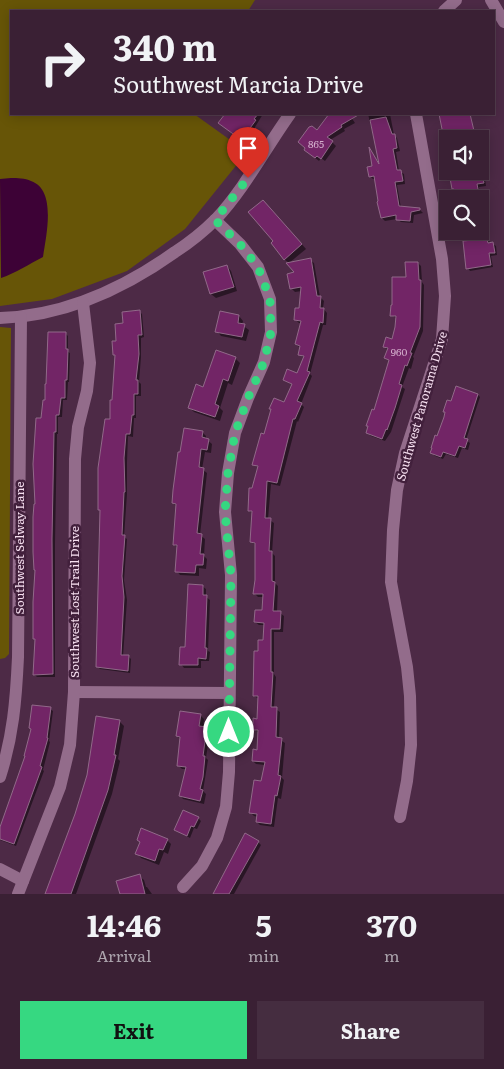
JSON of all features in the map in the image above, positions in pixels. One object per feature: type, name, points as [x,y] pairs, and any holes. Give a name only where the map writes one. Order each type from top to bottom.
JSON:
[{"type":"street","points":[[445,10],[456,0]]},
{"type":"street","points":[[491,0],[504,22]]},
{"type":"street","points":[[0,318],[21,318],[83,303],[117,289],[150,270],[184,246],[215,220],[240,189],[289,115]]},
{"type":"street","name":"Southwest Panorama Drive","points":[[400,817],[411,745],[410,696],[407,667],[391,582],[393,530],[397,490],[405,453],[442,339],[445,296],[442,259],[416,115]]},
{"type":"street","points":[[183,887],[202,866],[217,838],[226,807],[229,772],[231,575],[225,512],[228,473],[235,433],[264,362],[271,332],[270,299],[258,267],[240,244],[215,220]]},
{"type":"street","name":"Southwest Lost Trail Drive","points":[[18,894],[60,787],[70,745],[74,692],[75,459],[78,427],[87,391],[90,363],[83,303]]},
{"type":"street","name":"Southwest Selway Lane","points":[[0,777],[10,744],[15,709],[18,657],[21,318]]},
{"type":"street","points":[[74,692],[229,693]]},
{"type":"street","points":[[0,869],[23,881]]},
{"type":"shaded area","points":[[0,0],[255,0],[249,10],[10,10],[10,115],[195,115],[247,152],[185,229],[127,271],[52,299],[0,306]]},
{"type":"shaded area","points":[[0,179],[26,179],[39,186],[47,203],[47,226],[43,257],[1,278]]},
{"type":"shaded area","points":[[0,327],[11,328],[9,654],[5,658],[0,659]]},
{"type":"building","points":[[224,115],[257,115],[254,119],[256,120],[245,135],[240,131],[236,136],[218,123]]},
{"type":"building","points":[[328,115],[358,115],[341,125],[342,127],[327,137],[333,141],[321,159],[317,156],[315,158],[304,150],[305,148],[298,142],[309,127],[312,126],[317,130]]},
{"type":"building","points":[[439,115],[470,115],[474,130],[442,130]]},
{"type":"building","points":[[386,117],[392,134],[395,134],[397,148],[393,149],[397,170],[401,170],[403,181],[395,182],[399,206],[420,208],[420,210],[411,212],[410,221],[396,220],[396,215],[381,218],[374,176],[369,177],[367,167],[372,166],[369,147],[379,164],[370,120]]},
{"type":"building","points":[[450,180],[483,180],[484,183],[477,184],[478,190],[452,189]]},
{"type":"building","points":[[263,200],[302,244],[284,260],[271,243],[273,241],[248,212]]},
{"type":"building","points":[[487,240],[488,243],[493,242],[495,253],[489,253],[491,265],[466,269],[463,241]]},
{"type":"building","points":[[311,258],[317,296],[321,296],[320,308],[324,308],[323,323],[320,322],[307,371],[310,372],[297,401],[302,403],[295,419],[293,419],[277,483],[267,481],[265,518],[271,518],[269,551],[272,551],[272,581],[275,582],[273,611],[281,611],[280,629],[271,629],[271,672],[273,672],[271,707],[277,707],[276,737],[282,738],[278,775],[281,776],[277,796],[275,795],[271,824],[256,822],[257,814],[249,813],[254,780],[261,781],[265,762],[252,761],[253,749],[257,750],[258,730],[253,730],[253,718],[257,719],[258,696],[253,696],[254,651],[258,651],[258,640],[263,640],[264,623],[254,622],[255,610],[262,610],[263,594],[253,594],[255,543],[250,542],[252,511],[248,511],[249,488],[252,488],[258,466],[252,465],[261,433],[264,434],[271,409],[269,409],[274,398],[284,402],[292,384],[283,380],[287,369],[297,373],[304,356],[298,355],[300,346],[295,344],[301,321],[294,320],[295,308],[299,308],[301,287],[290,289],[287,274],[294,272],[286,263]]},
{"type":"building","points":[[405,262],[418,262],[419,280],[421,280],[420,327],[399,384],[402,385],[395,408],[382,439],[366,433],[368,426],[366,426],[372,409],[374,410],[389,360],[384,358],[388,348],[383,347],[386,337],[392,339],[395,327],[396,316],[390,316],[392,277],[406,277]]},
{"type":"building","points":[[227,265],[234,287],[210,294],[203,272]]},
{"type":"building","points":[[140,310],[142,335],[138,335],[139,354],[136,380],[138,380],[138,394],[134,394],[134,415],[132,415],[130,434],[126,434],[124,458],[125,492],[122,535],[125,535],[122,576],[124,597],[121,655],[129,655],[128,671],[96,667],[100,510],[98,510],[98,468],[105,419],[110,419],[115,355],[113,355],[112,341],[116,341],[115,324],[123,323],[122,312]]},
{"type":"building","points":[[220,311],[239,315],[238,323],[245,324],[242,337],[215,332]]},
{"type":"building","points":[[48,332],[66,332],[66,349],[68,349],[67,380],[65,380],[65,398],[61,398],[59,415],[56,415],[56,432],[54,432],[52,539],[53,674],[33,675],[35,570],[33,517],[35,504],[33,464],[36,418],[41,418],[43,400],[45,400]]},
{"type":"building","points":[[216,350],[236,357],[228,381],[223,379],[215,404],[219,406],[215,417],[188,408],[196,384],[203,387]]},
{"type":"building","points":[[456,386],[478,394],[464,438],[468,439],[465,448],[459,446],[455,456],[443,452],[441,457],[430,453],[431,448],[444,417],[445,412],[443,412],[447,400],[451,401]]},
{"type":"building","points":[[184,428],[203,431],[202,437],[209,439],[207,450],[201,449],[199,467],[204,468],[197,533],[202,534],[200,554],[204,554],[203,565],[196,565],[195,573],[175,572],[177,545],[173,545],[176,504],[172,503],[178,452],[180,452]]},
{"type":"building","points":[[188,584],[203,585],[203,595],[207,595],[206,659],[198,658],[198,665],[179,665],[180,647],[185,647]]},
{"type":"building","points":[[32,705],[51,707],[48,738],[40,766],[42,767],[14,844],[0,839],[0,827],[25,756],[31,729],[29,728]]},
{"type":"building","points":[[180,711],[201,714],[199,726],[207,727],[203,756],[205,756],[203,777],[200,789],[203,790],[200,801],[179,796],[186,767],[177,766],[180,737],[176,736]]},
{"type":"building","points":[[96,716],[120,720],[114,755],[116,755],[108,790],[71,894],[45,894],[75,814],[87,775]]},
{"type":"building","points":[[183,810],[199,817],[194,827],[191,826],[187,836],[174,830]]},
{"type":"building","points":[[141,828],[168,839],[163,850],[159,849],[155,861],[135,854],[140,842],[137,840]]},
{"type":"building","points":[[245,833],[259,841],[229,894],[213,894]]},
{"type":"building","points":[[140,874],[145,894],[120,894],[116,881]]},
{"type":"route","points":[[229,732],[231,575],[225,512],[228,473],[235,433],[264,362],[271,332],[270,299],[258,267],[240,244],[215,220],[248,178]]}]
